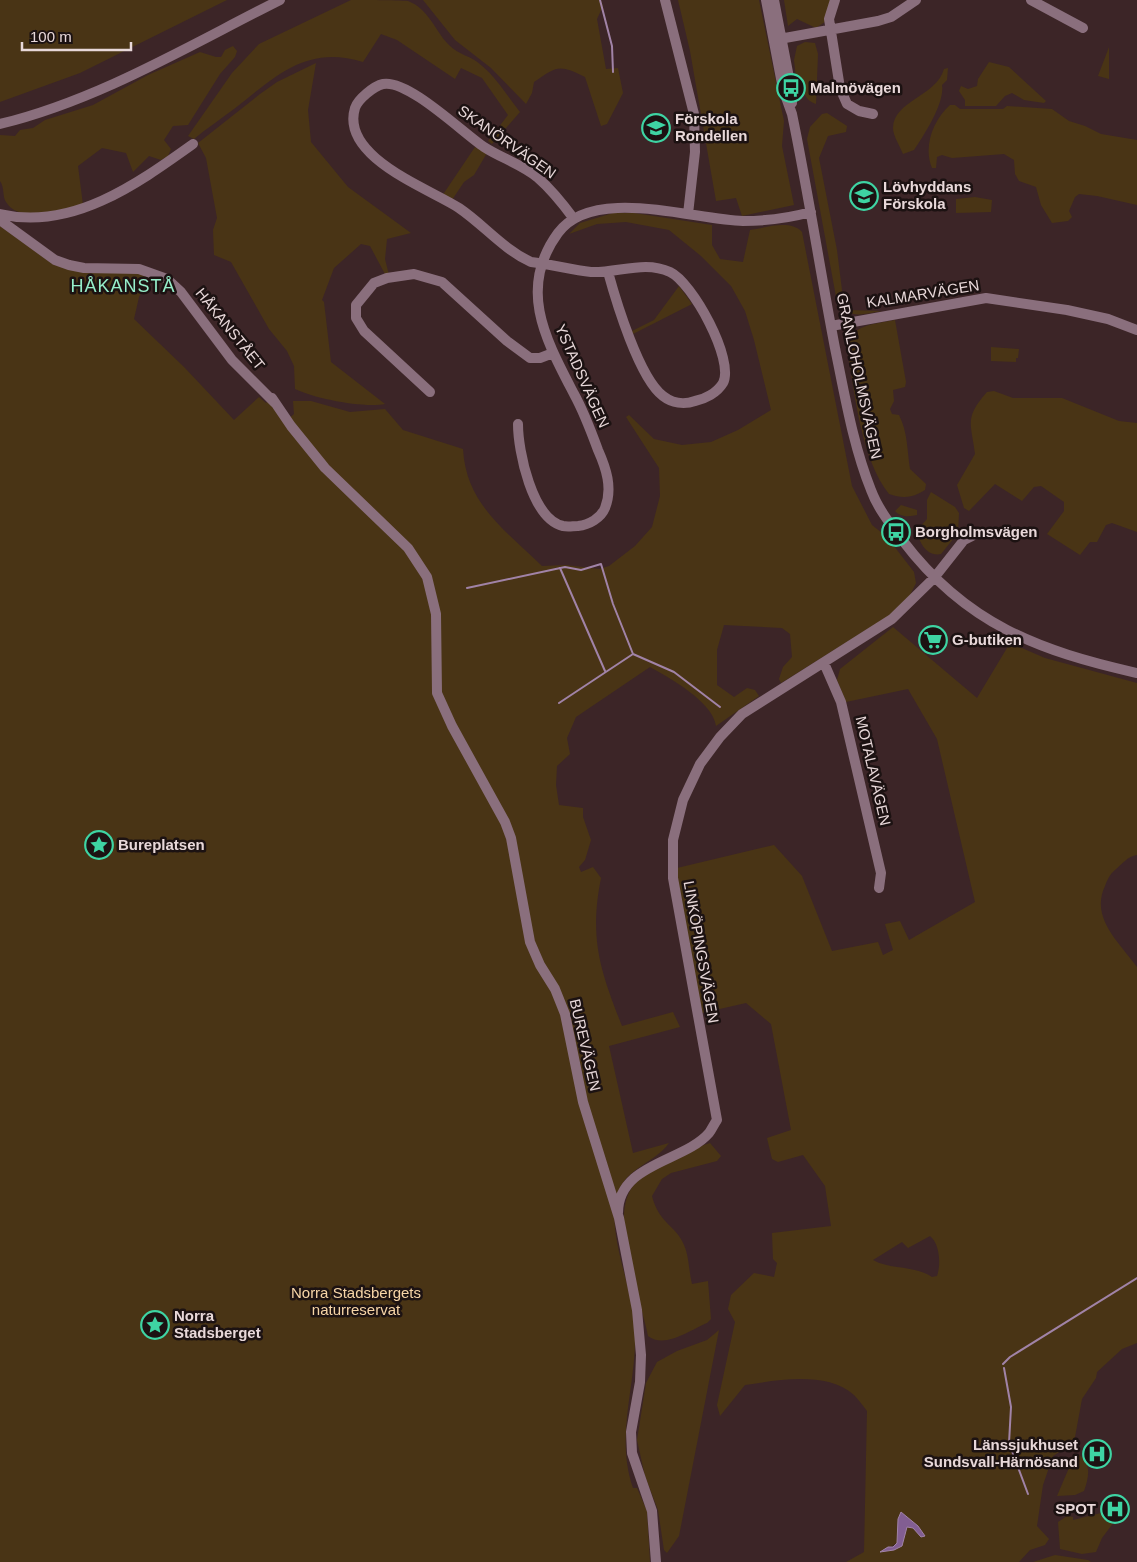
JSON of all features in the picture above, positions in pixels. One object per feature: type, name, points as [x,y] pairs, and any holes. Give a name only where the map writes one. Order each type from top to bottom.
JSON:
[{"type":"street","points":[[0,124],[80,98],[280,0]]},
{"type":"street","points":[[665,0],[694,114],[695,152],[688,214]]},
{"type":"street","name":"GRANLOHOLMSVÄGEN","points":[[766,0],[778,40]]},
{"type":"street","name":"GRANLOHOLMSVÄGEN","points":[[774,0],[784,89],[792,114],[831,326],[858,452],[871,491],[894,529],[934,578],[973,610],[1003,629],[1044,648],[1137,673]]},
{"type":"street","points":[[835,0],[830,19],[830,30],[844,96],[848,104],[859,111],[873,114]]},
{"type":"street","points":[[778,40],[891,17],[916,0]]},
{"type":"street","points":[[1030,0],[1083,28]]},
{"type":"street","name":"SKANÖRVÄGEN","points":[[541,263],[531,262],[512,252],[458,208],[394,174],[379,162],[356,132],[352,121],[356,105],[376,86],[385,83],[393,84],[422,99],[485,148],[535,176],[559,198],[574,219]]},
{"type":"street","points":[[0,214],[34,219],[72,212],[120,192],[193,144]]},
{"type":"street","name":"YSTADSVÄGEN","points":[[518,424],[518,437],[526,472],[538,505],[546,516],[563,526],[584,525],[595,520],[603,512],[610,497],[606,470],[585,418],[553,353],[541,323],[538,303],[541,263],[548,246],[562,228],[574,219],[599,210],[624,207],[744,221],[796,216],[810,212]]},
{"type":"street","name":"HÅKANSTÅET","points":[[0,220],[55,260],[84,268],[139,269],[167,279],[175,285],[232,360],[272,398],[291,426],[325,468],[393,533]]},
{"type":"street","points":[[541,263],[590,272],[608,272],[653,266],[670,272],[685,282],[703,313],[722,355],[725,371],[723,382],[713,393],[702,399],[681,403],[663,396],[656,389],[642,366],[626,328],[608,272]]},
{"type":"street","points":[[430,392],[364,332],[356,318],[356,305],[374,283],[393,276],[414,274],[442,282],[507,341],[530,358],[540,358],[553,353]]},
{"type":"street","name":"KALMARVÄGEN","points":[[831,326],[986,298],[1068,310],[1108,319],[1137,330]]},
{"type":"street","name":"BUREVÄGEN","points":[[393,533],[408,548],[427,577],[436,614],[437,693],[452,726],[505,822],[511,838],[530,942],[540,965],[555,989],[565,1014],[582,1102],[618,1218],[636,1310],[642,1355],[631,1432],[632,1453],[652,1511],[656,1562]]},
{"type":"street","points":[[934,578],[964,540],[972,536]]},
{"type":"street","name":"LINKÖPINGSVÄGEN","points":[[618,1218],[619,1202],[634,1179],[643,1170],[708,1134],[717,1120],[678,914],[673,878],[675,832],[683,800],[700,764],[720,737],[742,714],[892,619],[934,578]]},
{"type":"street","name":"MOTALAVÄGEN","points":[[824,663],[841,702],[881,873],[879,888]]},
{"type":"green space","points":[[0,0],[227,0],[80,73],[0,102]]},
{"type":"green space","points":[[351,0],[408,1],[415,5],[427,15],[453,48],[473,59],[487,70],[520,112],[492,144],[488,141],[508,115],[482,78],[461,68],[455,79],[397,40],[381,34],[363,62],[325,57],[293,67],[278,75],[194,139],[188,136],[232,73],[259,44]]},
{"type":"green space","points":[[423,0],[601,0],[603,6],[597,19],[606,69],[618,68],[623,93],[607,124],[601,126],[585,77],[569,70],[553,70],[534,82],[532,93],[526,104],[491,68],[455,40]]},
{"type":"green space","points":[[678,0],[759,0],[784,121],[782,146],[794,205],[742,216],[736,198],[716,201],[690,51]]},
{"type":"green space","points":[[784,0],[835,0],[829,19],[816,28],[797,19],[788,26]]},
{"type":"green space","points":[[805,42],[815,43],[818,54],[816,104],[805,96],[796,78],[794,60],[797,46]]},
{"type":"green space","points":[[233,46],[237,51],[235,57],[220,74],[188,125],[173,126],[164,140],[171,149],[168,156],[161,160],[149,156],[133,172],[126,153],[102,148],[78,166],[83,205],[54,213],[31,214],[21,213],[12,209],[6,202],[0,181],[0,135],[15,136],[20,130],[33,128],[45,120],[93,105],[148,75],[200,52],[221,57],[225,50]]},
{"type":"green space","points":[[1109,47],[1109,79],[1098,76]]},
{"type":"green space","points":[[989,62],[1009,67],[1046,101],[1044,103],[1024,100],[1012,93],[1005,96],[996,106],[965,106],[965,100],[959,91],[961,86],[968,89],[977,86],[978,79]]},
{"type":"green space","points":[[316,63],[308,110],[311,142],[348,187],[411,233],[387,239],[385,259],[389,275],[386,276],[370,246],[361,244],[334,268],[322,300],[324,302],[331,362],[385,404],[365,405],[340,402],[295,389],[294,366],[287,351],[269,329],[231,262],[214,255],[213,230],[217,218],[206,158],[198,143],[277,82]]},
{"type":"green space","points":[[948,68],[947,80],[942,85],[940,101],[933,119],[914,150],[903,154],[893,131],[895,119],[907,104],[933,86],[940,78],[944,69]]},
{"type":"green space","points":[[950,105],[955,105],[960,109],[1003,109],[1007,106],[1052,109],[1069,121],[1101,134],[1137,140],[1137,205],[1079,194],[1075,197],[1069,211],[1072,217],[1068,221],[1052,223],[1041,205],[1036,187],[1019,181],[1015,174],[1014,160],[1004,154],[952,158],[942,155],[937,157],[936,168],[932,168],[929,160],[931,134],[939,118]]},
{"type":"green space","points":[[827,113],[847,126],[846,132],[828,136],[819,158],[847,310],[882,311],[851,314],[841,308],[837,302],[807,139],[810,127],[822,114]]},
{"type":"green space","points":[[475,147],[487,153],[474,175],[464,182],[452,200],[442,196]]},
{"type":"green space","points":[[975,197],[992,200],[991,212],[956,213],[956,199]]},
{"type":"green space","name":"Norra Stadsbergets naturreservat","points":[[613,213],[634,213],[712,225],[712,245],[720,259],[743,262],[750,230],[784,225],[797,228],[802,232],[852,486],[872,525],[887,537],[914,572],[916,583],[909,597],[890,615],[781,683],[779,679],[783,667],[792,657],[790,634],[782,628],[724,625],[717,650],[717,685],[734,697],[747,688],[755,690],[759,696],[716,726],[713,717],[699,700],[679,684],[650,667],[576,717],[567,738],[570,754],[557,766],[556,785],[559,805],[583,808],[583,817],[591,840],[585,860],[579,867],[581,872],[593,867],[601,878],[596,919],[599,954],[608,988],[622,1026],[673,1012],[680,1027],[609,1046],[633,1153],[669,1143],[656,1156],[626,1179],[617,1196],[615,1210],[617,1240],[634,1316],[634,1360],[626,1424],[628,1466],[633,1488],[637,1488],[647,1511],[650,1562],[0,1562],[0,226],[54,265],[127,270],[150,275],[139,297],[134,319],[184,367],[234,420],[259,397],[266,403],[268,401],[285,422],[294,414],[293,401],[311,401],[350,412],[385,409],[403,430],[463,449],[471,485],[480,501],[502,528],[542,566],[566,565],[599,569],[609,566],[635,546],[652,527],[660,496],[659,468],[626,417],[629,415],[654,439],[682,445],[711,442],[738,430],[771,410],[745,311],[731,286],[701,256],[669,230],[626,222],[597,224],[569,234],[580,223]]},
{"type":"green space","points":[[679,286],[692,304],[633,334],[632,331],[654,320]]},
{"type":"green space","points":[[895,320],[906,382],[905,387],[893,390],[894,401],[890,409],[892,414],[899,415],[902,422],[906,435],[910,469],[926,484],[925,490],[908,497],[889,494],[879,479],[872,462],[860,424],[847,347],[849,339],[858,329],[872,324]]},
{"type":"green space","points":[[991,347],[1019,349],[1016,362],[991,361]]},
{"type":"green space","points":[[994,391],[1013,398],[1062,398],[1119,421],[1137,423],[1137,532],[1112,523],[1106,525],[1097,542],[1090,542],[1080,555],[1047,534],[1064,511],[1064,502],[1041,486],[1034,487],[1022,501],[995,484],[969,511],[964,508],[957,485],[975,454],[971,428],[972,415],[987,392]]},
{"type":"green space","points":[[931,492],[955,507],[959,513],[958,533],[941,554],[932,553],[925,548],[917,530],[927,519],[927,500]]},
{"type":"green space","points":[[901,505],[917,510],[917,515],[905,516],[897,513],[895,511]]},
{"type":"green space","points":[[893,627],[977,698],[1010,643],[1045,658],[1137,683],[1137,855],[1128,859],[1110,875],[1101,898],[1101,909],[1104,919],[1115,939],[1137,967],[1137,1343],[1122,1349],[1097,1372],[1096,1378],[1082,1399],[1075,1437],[1069,1446],[1053,1456],[1043,1485],[1037,1526],[1049,1539],[1045,1545],[1030,1550],[1019,1562],[846,1562],[864,1552],[867,1411],[859,1401],[843,1387],[816,1380],[802,1379],[745,1385],[720,1416],[717,1405],[735,1322],[728,1309],[731,1295],[754,1273],[774,1277],[777,1263],[773,1259],[772,1233],[831,1226],[825,1186],[803,1155],[778,1162],[772,1159],[767,1138],[791,1130],[771,1024],[746,1003],[702,1013],[681,915],[677,868],[774,845],[802,876],[832,951],[878,942],[883,955],[893,950],[885,924],[900,921],[909,940],[975,902],[937,739],[908,689],[846,702],[837,680],[840,669]],"holes":[[[930,1236],[938,1249],[939,1266],[937,1276],[932,1277],[925,1273],[873,1260],[902,1242],[908,1248]],[[901,1512],[918,1526],[925,1536],[921,1537],[913,1528],[907,1527],[894,1550],[886,1549],[897,1543],[898,1519]]]},
{"type":"green space","points":[[710,1143],[721,1156],[717,1161],[671,1173],[662,1179],[652,1196],[659,1213],[676,1232],[684,1245],[692,1284],[708,1281],[711,1319],[707,1323],[678,1337],[662,1340],[655,1339],[648,1336],[628,1260],[624,1218],[626,1200],[633,1186],[645,1175],[694,1149]]},
{"type":"green space","points":[[719,1330],[679,1536],[667,1553],[664,1550],[658,1510],[645,1476],[637,1440],[646,1383],[657,1362],[677,1351],[707,1340]]},
{"type":"green space","points":[[1078,1454],[1086,1462],[1088,1471],[1084,1491],[1075,1495],[1057,1496],[1074,1456]]},
{"type":"green space","points":[[1101,1513],[1114,1522],[1102,1538],[1096,1552],[1082,1554],[1060,1549],[1058,1522],[1067,1516],[1073,1517],[1073,1520]]},
{"type":"green space","points":[[1055,1555],[1088,1560],[1091,1562],[1033,1562]]},
{"type":"shaded area","points":[[901,1512],[918,1526],[925,1536],[921,1537],[913,1528],[907,1527],[902,1546],[894,1550],[880,1552],[888,1547],[893,1547],[897,1543],[898,1519]]},
{"type":"waterway","points":[[600,0],[612,46],[613,72]]},
{"type":"waterway","points":[[467,588],[565,567],[581,570],[601,564],[613,604],[633,654]]},
{"type":"waterway","points":[[560,568],[605,671]]},
{"type":"waterway","points":[[559,703],[633,654],[674,672],[720,707]]},
{"type":"waterway","points":[[1003,1364],[1010,1357],[1137,1278]]},
{"type":"waterway","points":[[1004,1368],[1011,1407],[1009,1443],[1028,1494]]},
{"type":"place","name":"Malmövägen","points":[[791,88]]},
{"type":"place","name":"Förskola Rondellen","points":[[656,128]]},
{"type":"place","name":"Lövhyddans Förskola","points":[[864,196]]},
{"type":"place","name":"Borgholmsvägen","points":[[896,532]]},
{"type":"place","name":"G-butiken","points":[[933,640]]},
{"type":"place","name":"Bureplatsen","points":[[99,845]]},
{"type":"place","name":"Norra Stadsberget","points":[[155,1325]]},
{"type":"place","name":"Länssjukhuset Sundsvall-Härnösand","points":[[1097,1454]]},
{"type":"place","name":"SPOT","points":[[1115,1509]]},
{"type":"district","name":"HÅKANSTÅ","points":[[123,286]]}]
